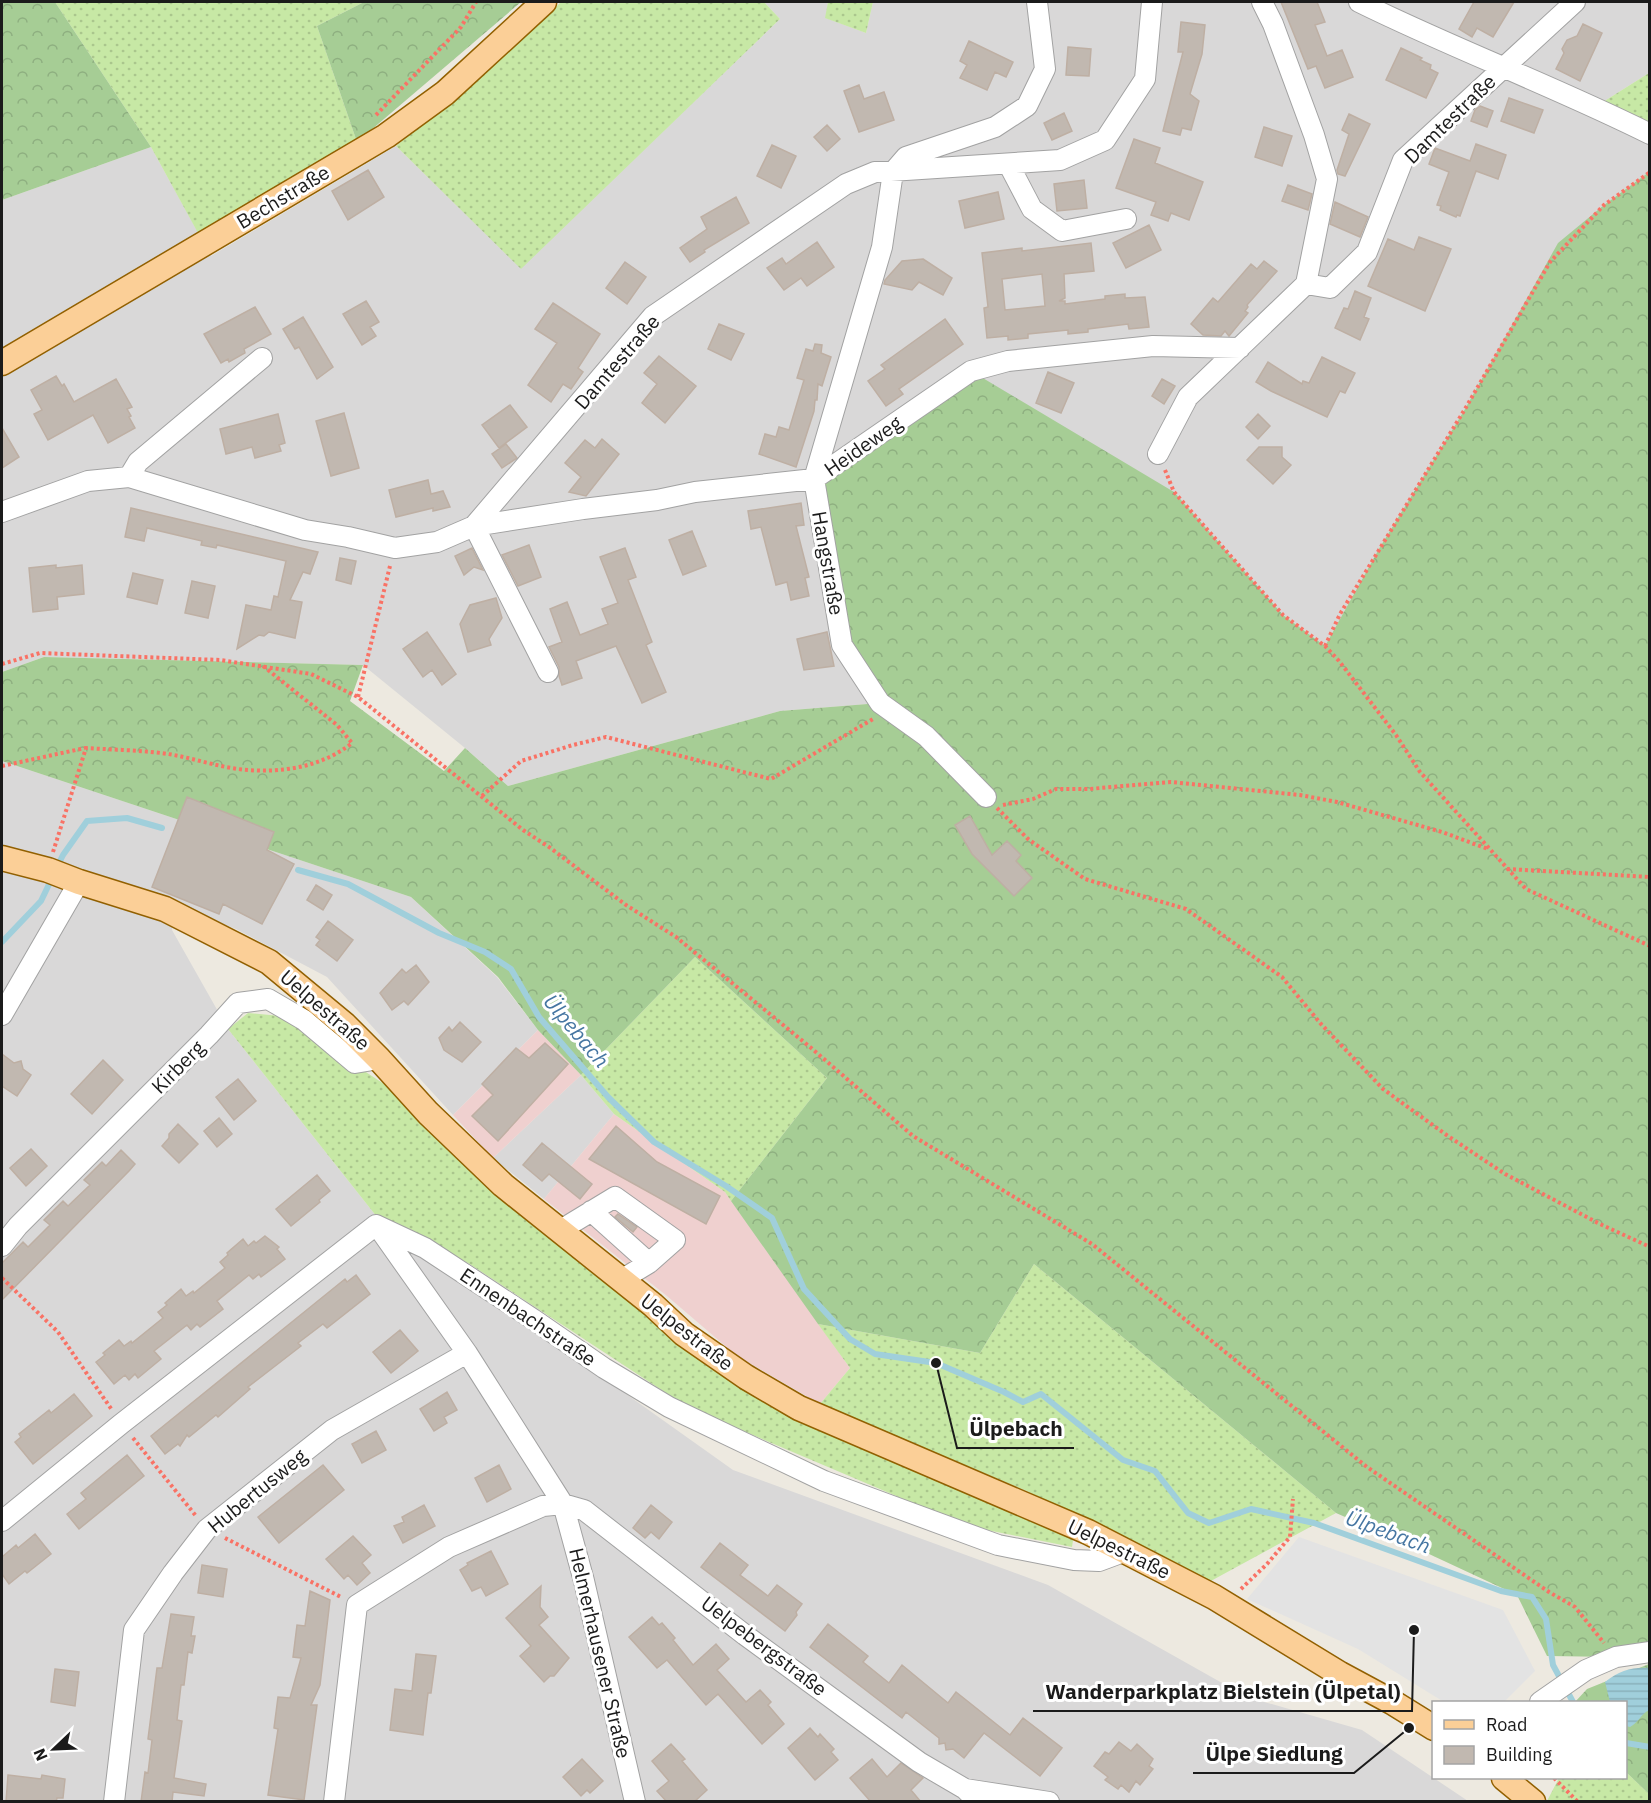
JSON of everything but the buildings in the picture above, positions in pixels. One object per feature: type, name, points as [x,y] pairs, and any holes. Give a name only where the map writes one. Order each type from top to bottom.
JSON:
[{"type":"main road","name":"Bechstraße","points":[[2,363],[386,136],[444,93],[543,2]]},
{"type":"main road","name":"Uelpestraße","points":[[2,858],[165,909],[268,962],[345,1025],[428,1113],[502,1185],[621,1280],[684,1334],[746,1377],[799,1408],[1088,1532],[1126,1551],[1225,1604],[1432,1727]]},
{"type":"main road","points":[[1505,1779],[1533,1802]]},
{"type":"street","points":[[892,172],[906,157],[995,127],[1027,106],[1045,69],[1037,2]]},
{"type":"street","name":"Damtestraße","points":[[2,512],[88,481],[129,477],[305,530],[395,548],[437,542],[474,526],[653,316],[846,184],[875,172],[1060,160],[1105,140],[1145,79],[1152,2]]},
{"type":"street","points":[[1158,454],[1188,397],[1306,284],[1327,179],[1310,124],[1273,24],[1262,2]]},
{"type":"street","points":[[1359,2],[1395,20],[1595,107],[1650,134]]},
{"type":"street","name":"Damtestraße","points":[[1306,284],[1330,288],[1367,252],[1403,160],[1575,2]]},
{"type":"street","points":[[1009,165],[1032,208],[1062,231],[1126,219]]},
{"type":"street","name":"Hangstraße","points":[[892,172],[882,247],[814,479],[842,645],[880,703],[926,736],[986,797]]},
{"type":"street","name":"Heideweg","points":[[474,526],[657,500],[695,492],[814,479],[971,371],[1008,361],[1153,346],[1240,348]]},
{"type":"street","points":[[129,477],[138,462],[262,358]]},
{"type":"street","points":[[474,526],[548,672]]},
{"type":"street","points":[[2,1014],[60,875]]},
{"type":"street","name":"Kirberg","points":[[2,1246],[18,1226],[209,1035],[238,1003],[268,999],[304,1020],[355,1063],[379,1059]]},
{"type":"street","points":[[559,1231],[615,1197],[675,1240],[649,1263],[621,1280]]},
{"type":"street","points":[[591,1211],[649,1263]]},
{"type":"street","points":[[2,1521],[121,1424],[376,1225],[467,1353],[563,1504],[543,1506],[449,1547],[357,1605],[334,1802]]},
{"type":"street","name":"Ennenbachstraße","points":[[376,1225],[425,1248],[604,1368],[669,1407],[824,1481],[998,1545],[1074,1560],[1099,1562],[1126,1551]]},
{"type":"street","name":"Hubertusweg","points":[[114,1802],[134,1630],[207,1529],[332,1430],[467,1353]]},
{"type":"street","name":"Uelpebergstraße","points":[[563,1504],[584,1510],[745,1635],[920,1762],[972,1795],[1049,1802]]},
{"type":"street","name":"Helmerhausener Straße","points":[[563,1504],[584,1581],[635,1802]]},
{"type":"street","points":[[1545,1699],[1586,1670],[1616,1657],[1650,1652]]},
{"type":"path","points":[[365,149],[370,121],[461,27],[476,2]]},
{"type":"path","points":[[1325,646],[1340,614],[1465,409],[1550,262],[1604,205],[1650,172]]},
{"type":"path","points":[[1158,454],[1174,492],[1283,615],[1325,646],[1351,675],[1362,693],[1396,735],[1420,772],[1526,889],[1650,946]]},
{"type":"path","points":[[358,697],[395,548]]},
{"type":"path","points":[[2,664],[40,653],[220,660],[311,674],[358,697],[523,830],[626,906],[676,937],[810,1047],[913,1136],[1092,1244],[1367,1467],[1549,1592],[1575,1607],[1616,1657]]},
{"type":"path","points":[[2,766],[86,748],[172,755],[238,769],[280,770],[317,764],[352,743],[337,724],[262,666]]},
{"type":"path","points":[[482,796],[521,761],[606,737],[771,779],[889,709]]},
{"type":"path","points":[[60,875],[86,748]]},
{"type":"path","points":[[986,797],[1004,805],[1033,799],[1056,789],[1089,789],[1171,782],[1300,795],[1337,802],[1489,849]]},
{"type":"path","points":[[986,797],[1028,839],[1085,879],[1186,909],[1282,977],[1321,1024],[1383,1089],[1445,1134],[1505,1174],[1600,1224],[1650,1247]]},
{"type":"path","points":[[1508,869],[1650,877]]},
{"type":"path","points":[[2,1278],[58,1332],[121,1424],[207,1529],[357,1605]]},
{"type":"path","points":[[1225,1604],[1267,1564],[1290,1537],[1293,1502]]},
{"type":"path","points":[[1555,1779],[1578,1802]]},
{"type":"shaded area","points":[[764,2],[828,2],[826,18],[866,33],[873,2],[1649,2],[1649,73],[1595,107],[1649,134],[1649,172],[1604,205],[1465,409],[1380,547],[1325,646],[1283,615],[880,703],[780,711],[508,786],[363,665],[44,657],[2,672],[2,200],[151,147],[211,256],[396,146],[521,268],[780,19]]},
{"type":"shaded area","points":[[2,761],[411,897],[497,977],[538,1030],[453,1115],[327,977],[236,929],[175,905],[172,930],[228,1029],[377,1217],[733,1470],[1048,1585],[1247,1697],[1362,1730],[1468,1801],[2,1802]]},
{"type":"shaded area","points":[[538,1030],[581,1075],[493,1158],[453,1115]]},
{"type":"shaded area","points":[[581,1075],[614,1114],[544,1199],[493,1158]]},
{"type":"shaded area","points":[[614,1114],[725,1192],[850,1368],[820,1404],[737,1356],[667,1296],[544,1199]]},
{"type":"shaded area","points":[[1299,1537],[1503,1610],[1535,1671],[1505,1701],[1442,1701],[1358,1649],[1247,1599]]},
{"type":"green space","points":[[2,2],[55,2],[151,147],[2,200]]},
{"type":"green space","points":[[55,2],[364,2],[317,26],[357,142],[198,233],[151,147]]},
{"type":"green space","points":[[364,2],[521,2],[357,142],[317,26]]},
{"type":"green space","points":[[561,2],[764,2],[780,19],[521,269],[396,146],[513,48]]},
{"type":"green space","points":[[828,2],[873,2],[866,33],[825,18]]},
{"type":"green space","points":[[1649,73],[1649,132],[1595,107]]},
{"type":"green space","points":[[1649,172],[1649,1652],[1616,1657],[1547,1656],[1517,1595],[1336,1513],[1034,1264],[980,1353],[818,1324],[731,1201],[827,1078],[695,957],[581,1075],[538,1030],[498,977],[411,897],[2,761],[2,672],[44,657],[363,665],[350,701],[444,771],[465,748],[508,786],[780,711],[880,703],[842,645],[814,479],[971,371],[1174,492],[1283,615],[1325,646],[1380,547],[1465,409],[1558,243]]},
{"type":"green space","points":[[695,957],[827,1078],[731,1201],[725,1192],[614,1114],[581,1075]]},
{"type":"green space","points":[[248,1013],[281,1016],[384,1084],[457,1157],[692,1350],[1074,1534],[1072,1547],[967,1526],[689,1408],[468,1263],[377,1217],[228,1029]]},
{"type":"green space","points":[[1034,1264],[1336,1513],[1209,1582],[1027,1491],[820,1404],[850,1368],[818,1324],[980,1353]]},
{"type":"green space","points":[[1649,1664],[1649,1794],[1627,1773],[1627,1701],[1576,1701],[1587,1689]]},
{"type":"green space","points":[[1627,1773],[1649,1794],[1649,1801],[1547,1801],[1558,1779],[1627,1779]]},
{"type":"water","points":[[1649,1668],[1649,1710],[1630,1727],[1627,1726],[1627,1701],[1610,1701],[1605,1682],[1626,1670]]},
{"type":"waterway","name":"Ülpebach","points":[[57,867],[87,821],[127,818],[162,828]]},
{"type":"waterway","name":"Ülpebach","points":[[298,870],[348,884],[439,933],[485,952],[511,969],[539,1017],[608,1097],[654,1142],[726,1186],[772,1218],[804,1289],[850,1339],[875,1354],[936,1363],[1023,1402],[1041,1394],[1123,1460],[1155,1471],[1188,1513],[1209,1523],[1251,1509],[1314,1523],[1501,1591],[1532,1597],[1546,1619],[1553,1665],[1572,1701]]},
{"type":"waterway","name":"Ülpebach","points":[[2,942],[41,901],[53,876]]},
{"type":"waterway","name":"Ülpebach","points":[[1627,1743],[1650,1747]]},
{"type":"place","name":"Ülpebach","points":[[936,1363]]},
{"type":"place","name":"Wanderparkplatz Bielstein (Ülpetal)","points":[[1414,1630]]},
{"type":"place","name":"Ülpe Siedlung","points":[[1409,1728]]}]
